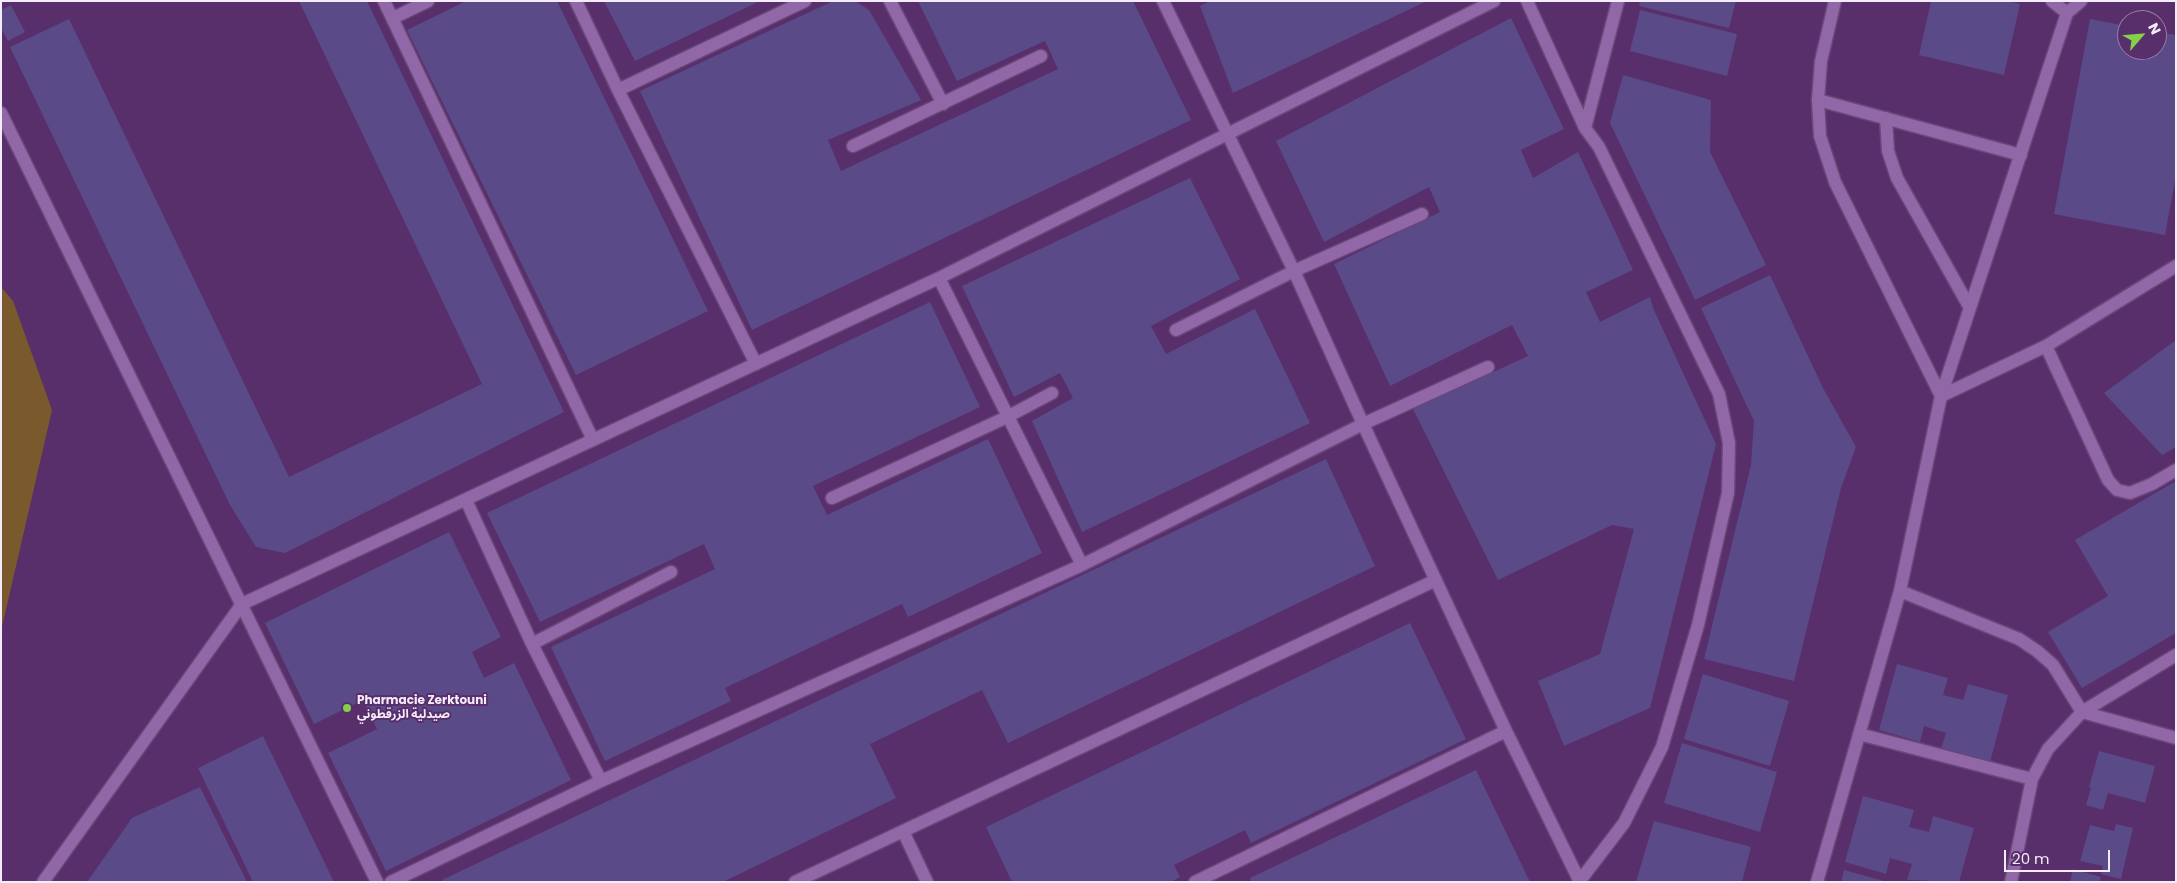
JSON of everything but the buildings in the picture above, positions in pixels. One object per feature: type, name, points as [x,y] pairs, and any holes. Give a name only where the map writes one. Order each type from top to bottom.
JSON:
[{"type":"street","points":[[384,1],[593,440]]},
{"type":"street","points":[[393,18],[428,1]]},
{"type":"street","points":[[576,1],[618,90],[756,364]]},
{"type":"street","points":[[618,90],[805,1]]},
{"type":"street","points":[[890,1],[943,104]]},
{"type":"street","points":[[1163,1],[1294,271],[1506,731],[1580,882],[1624,822],[1662,747],[1698,625],[1726,502],[1729,443],[1720,394],[1599,147],[1585,128],[1527,1]]},
{"type":"street","points":[[43,882],[242,604],[938,278],[1494,1]]},
{"type":"street","points":[[1585,128],[1618,1]]},
{"type":"street","points":[[1835,1],[1821,61],[1818,100],[1820,136],[1835,182],[1941,396]]},
{"type":"street","points":[[2052,1],[2067,13]]},
{"type":"street","points":[[1817,882],[1900,591],[1941,396],[2022,155],[2067,13],[2081,1]]},
{"type":"street","points":[[853,146],[1041,56]]},
{"type":"street","points":[[1818,100],[2022,155]]},
{"type":"street","points":[[1,113],[377,882]]},
{"type":"street","points":[[1886,118],[1888,150],[1896,178],[1970,308]]},
{"type":"street","points":[[1176,330],[1294,271],[1422,214]]},
{"type":"street","points":[[1941,396],[2046,346],[2176,266]]},
{"type":"street","points":[[938,278],[1082,565]]},
{"type":"street","points":[[2046,346],[2108,480],[2117,490],[2130,493],[2152,484],[2176,470]]},
{"type":"street","points":[[392,882],[601,781],[1082,565],[1363,424],[1488,367]]},
{"type":"street","points":[[832,498],[1007,417],[1052,393]]},
{"type":"street","points":[[466,500],[532,644],[601,781]]},
{"type":"street","points":[[532,644],[671,572]]},
{"type":"street","points":[[795,882],[1436,580]]},
{"type":"street","points":[[1900,591],[2018,639],[2037,651],[2053,666],[2082,712],[2176,738]]},
{"type":"street","points":[[2011,882],[2032,779],[2048,749],[2082,712],[2176,655]]},
{"type":"street","points":[[1195,882],[1216,877],[1506,731]]},
{"type":"street","points":[[1859,734],[2032,779]]},
{"type":"street","points":[[903,831],[927,882]]},
{"type":"shaded area","points":[[1,287],[13,301],[52,410],[1,631]]},
{"type":"place","name":"Pharmacie Zerktouni صيدلية الزرقطوني","points":[[347,708]]}]
